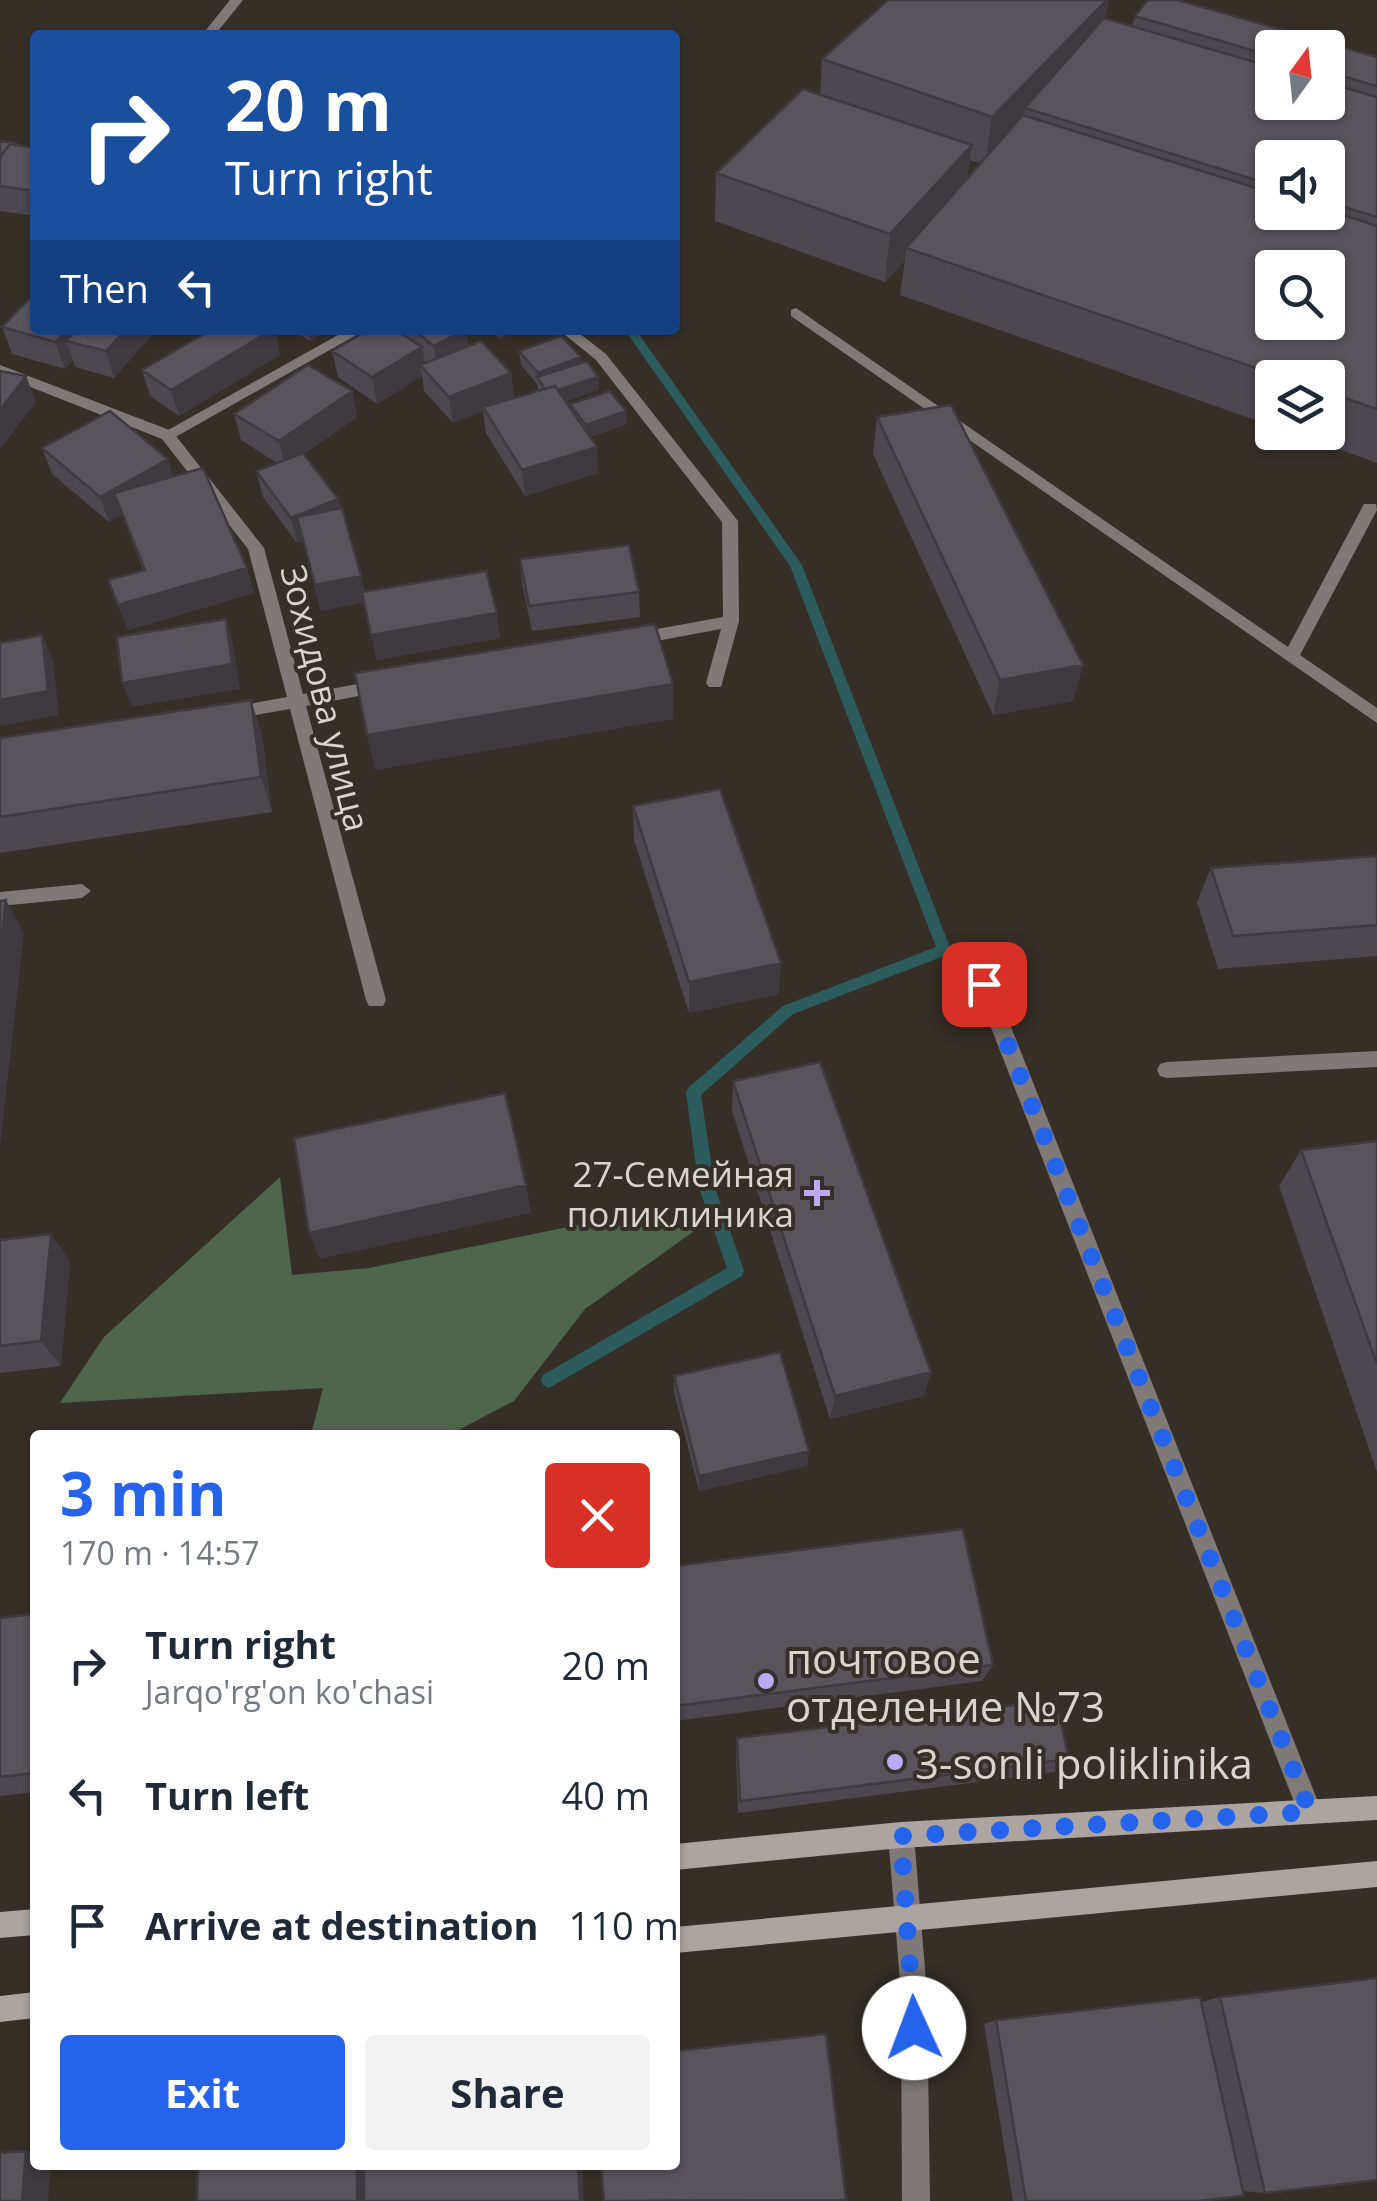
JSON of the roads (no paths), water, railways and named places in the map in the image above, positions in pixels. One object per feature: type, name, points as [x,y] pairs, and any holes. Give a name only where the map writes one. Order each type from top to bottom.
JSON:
[{"type":"main road","points":[[680,1858],[901,1836],[1377,1808]]},
{"type":"main road","points":[[680,1939],[1377,1874]]},
{"type":"main road","points":[[0,1926],[30,1923]]},
{"type":"main road","points":[[0,2009],[30,2006]]},
{"type":"street","points":[[212,30],[236,0]]},
{"type":"street","points":[[796,312],[1377,717]]},
{"type":"street","points":[[0,370],[168,435],[349,335]]},
{"type":"street","points":[[572,335],[600,357],[730,522],[731,621],[715,683]]},
{"type":"street","name":"Зохидова улица","points":[[168,435],[256,548],[376,1000]]},
{"type":"street","points":[[1291,658],[1370,508]]},
{"type":"street","points":[[618,642],[731,621]]},
{"type":"street","points":[[204,718],[410,680]]},
{"type":"street","points":[[0,899],[82,891]]},
{"type":"street","points":[[984,984],[1310,1812]]},
{"type":"street","points":[[1167,1070],[1377,1059]]},
{"type":"street","points":[[901,1836],[914,1994],[916,2201]]},
{"type":"waterway","points":[[549,1380],[736,1271],[707,1188],[693,1093],[788,1010],[944,950],[796,565],[634,335]]},
{"type":"place","name":"27-Семейная поликлиника","points":[[817,1193]]},
{"type":"place","name":"почтовое отделение №73","points":[[766,1681]]},
{"type":"place","name":"3-sonli poliklinika","points":[[895,1762]]}]
